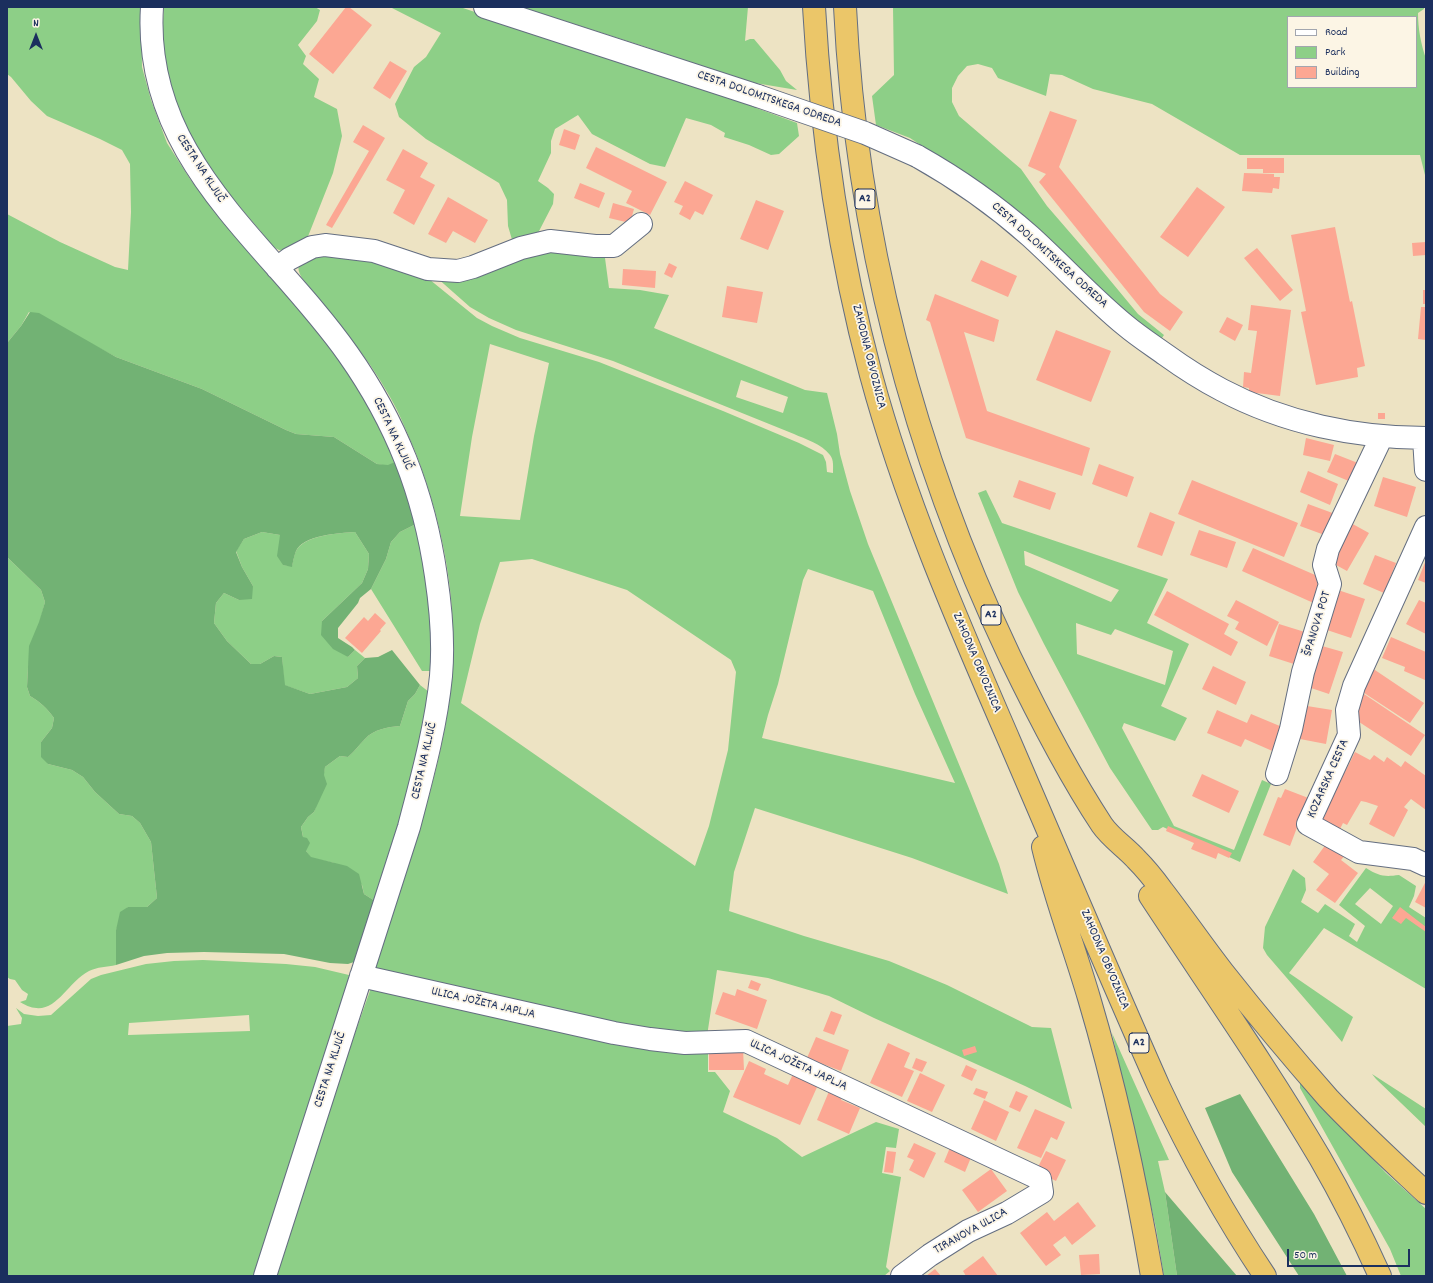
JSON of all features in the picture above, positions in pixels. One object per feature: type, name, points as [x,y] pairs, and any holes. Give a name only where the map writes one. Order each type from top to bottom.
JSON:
[{"type":"highway","name":"ZAHODNA OBVOZNICA","points":[[814,7],[819,86],[830,174],[851,290],[872,376],[897,460],[930,550],[963,633],[1138,1040],[1178,1127],[1221,1208],[1266,1276]]},
{"type":"highway","name":"A2","points":[[845,7],[854,125],[867,216],[885,302],[907,388],[951,520],[1000,636],[1039,715],[1082,792],[1105,829],[1136,859],[1161,888],[1222,971],[1330,1100],[1365,1136],[1426,1193]]},
{"type":"highway","points":[[1034,799],[1043,848],[1054,890],[1089,998],[1112,1084],[1133,1175],[1152,1276]]},
{"type":"highway","points":[[1105,829],[1253,1051],[1297,1121],[1342,1198],[1380,1276]]},
{"type":"street","name":"CESTA NA KLJUČ","points":[[152,7],[151,26],[155,69],[165,104],[178,137],[201,176],[230,215],[304,299],[347,352],[390,422],[410,470],[421,503],[433,554],[440,601],[442,641],[441,676],[431,740],[409,827],[265,1276]]},
{"type":"street","name":"CESTA DOLOMITSKEGA ODREDA","points":[[485,7],[858,130],[917,156],[951,175],[994,206],[1031,237],[1125,325],[1185,368],[1229,393],[1249,403],[1290,418],[1344,431],[1382,436],[1425,438]]},
{"type":"street","points":[[277,268],[289,259],[312,247],[325,245],[374,251],[428,269],[458,271],[473,267],[521,248],[550,241],[596,246],[614,246],[641,224]]},
{"type":"street","name":"ŠPANOVA POT","points":[[1277,774],[1291,728],[1303,672],[1330,584],[1324,565],[1328,549],[1382,436]]},
{"type":"street","points":[[1425,438],[1426,470]]},
{"type":"street","name":"KOZARSKA CESTA","points":[[1426,527],[1354,686],[1347,710],[1349,735],[1308,824],[1359,852],[1413,859],[1426,865]]},
{"type":"street","name":"ULICA JOŽETA JAPLJA","points":[[361,976],[614,1033],[650,1039],[685,1042],[746,1041],[1040,1179],[1042,1192]]},
{"type":"street","name":"TIRANOVA ULICA","points":[[902,1276],[930,1255],[968,1231],[1007,1213],[1042,1192]]},
{"type":"green space","points":[[7,7],[141,7],[142,67],[151,100],[167,143],[190,179],[227,226],[297,305],[329,345],[361,392],[397,461],[388,466],[377,464],[334,437],[296,434],[286,430],[202,389],[116,357],[29,312],[21,326],[7,343],[7,214],[60,242],[115,267],[128,270],[131,212],[130,164],[122,150],[47,116],[31,101],[7,74]]},
{"type":"green space","points":[[164,7],[315,7],[320,10],[317,21],[298,45],[306,56],[303,64],[319,79],[314,97],[337,109],[342,136],[333,173],[305,244],[286,251],[279,250],[273,246],[221,184],[199,152],[181,118],[171,89],[163,42]]},
{"type":"green space","points":[[390,7],[460,7],[751,105],[797,123],[799,136],[779,154],[771,155],[749,145],[724,137],[725,133],[711,125],[686,118],[665,167],[650,164],[592,134],[578,115],[555,129],[551,141],[551,153],[538,181],[554,194],[553,204],[537,235],[513,243],[508,226],[507,200],[499,183],[426,139],[399,117],[395,104],[414,67],[426,57],[441,33]]},
{"type":"green space","points":[[521,7],[748,7],[745,41],[754,39],[780,70],[786,81],[797,90],[749,82]]},
{"type":"green space","points":[[893,7],[1424,7],[1424,9],[1418,13],[1420,36],[1426,59],[1426,179],[1420,155],[1240,155],[1152,104],[1093,89],[1062,75],[1050,74],[1046,96],[998,78],[992,68],[978,64],[967,66],[958,76],[952,88],[952,102],[959,116],[1021,169],[1047,206],[1138,314],[1164,335],[1160,341],[951,165],[910,138],[876,125],[872,96],[894,75]]},
{"type":"green space","points":[[535,250],[599,255],[605,258],[609,288],[640,290],[669,295],[654,328],[805,390],[827,393],[837,434],[840,454],[850,491],[868,544],[970,791],[999,864],[1008,894],[912,858],[755,808],[734,872],[729,911],[804,936],[889,961],[947,985],[1032,1027],[1051,1028],[1072,1109],[829,996],[768,978],[717,970],[707,1036],[679,1037],[375,968],[426,808],[442,743],[452,677],[452,611],[449,579],[436,514],[426,482],[415,451],[394,403],[360,350],[302,278],[298,269],[301,260],[339,253],[424,275],[477,318],[492,326],[520,338],[599,362],[799,443],[823,455],[826,462],[827,472],[833,473],[831,457],[827,451],[813,442],[613,361],[516,330],[489,318],[470,307],[436,277]],"holes":[[[490,344],[549,363],[534,436],[520,520],[460,516],[472,437]],[[741,380],[788,397],[783,413],[736,397]],[[532,559],[627,590],[731,660],[736,672],[728,750],[709,826],[695,866],[461,703],[480,624],[500,562]],[[808,569],[873,591],[915,694],[955,783],[762,738],[778,684],[803,580]]]},
{"type":"green space","points":[[30,312],[39,313],[116,357],[202,389],[286,430],[296,434],[334,437],[377,464],[388,465],[397,461],[416,524],[400,532],[391,542],[386,559],[371,589],[360,598],[358,603],[338,628],[338,638],[355,650],[348,657],[333,649],[321,635],[322,621],[362,583],[368,569],[369,554],[355,532],[322,536],[306,541],[296,551],[292,567],[283,565],[277,556],[280,535],[262,532],[244,539],[236,552],[242,567],[253,586],[252,599],[239,600],[224,593],[216,603],[214,623],[227,641],[251,664],[260,664],[274,656],[282,657],[285,685],[310,694],[347,687],[358,678],[357,666],[365,658],[378,657],[392,650],[420,685],[415,694],[408,701],[400,726],[386,728],[373,733],[365,739],[348,757],[340,756],[325,767],[324,775],[327,784],[314,812],[308,817],[301,827],[303,837],[307,838],[310,843],[306,851],[311,857],[347,866],[359,874],[364,894],[375,901],[354,962],[348,964],[330,963],[284,954],[204,952],[167,953],[144,956],[116,965],[116,930],[120,912],[128,907],[147,907],[157,898],[151,842],[140,823],[132,816],[119,814],[95,792],[83,777],[72,770],[48,764],[41,757],[41,742],[52,728],[54,718],[49,711],[30,696],[27,687],[29,646],[45,602],[41,590],[7,557],[7,343]]},
{"type":"green space","points":[[986,490],[1002,523],[1168,579],[1147,623],[1189,644],[1161,706],[1187,718],[1175,741],[1124,723],[1122,728],[1174,826],[1234,850],[1262,780],[1271,784],[1240,862],[1163,827],[1158,830],[1152,830],[1110,768],[1044,644],[1018,592],[978,493]],"holes":[[[1025,551],[1119,590],[1111,602],[1025,565]],[[1076,623],[1111,635],[1115,629],[1173,651],[1165,685],[1077,654]]]},
{"type":"green space","points":[[416,524],[424,564],[432,622],[431,671],[422,671],[371,589],[386,559],[391,542],[400,532]]},
{"type":"green space","points":[[262,532],[280,535],[283,565],[292,566],[296,551],[306,541],[331,534],[355,532],[369,554],[368,569],[362,583],[322,621],[348,657],[355,650],[365,658],[357,666],[358,678],[347,687],[310,694],[284,685],[282,657],[274,656],[260,664],[251,664],[227,641],[214,623],[216,603],[224,593],[239,600],[253,586],[242,567],[236,551],[244,539]]},
{"type":"green space","points":[[7,557],[41,590],[45,602],[28,667],[27,687],[30,696],[49,711],[54,718],[52,728],[41,742],[48,764],[72,770],[83,777],[95,792],[119,814],[132,816],[140,823],[151,842],[157,898],[147,907],[128,907],[116,930],[116,965],[89,971],[80,977],[58,1000],[41,1008],[32,1007],[20,1002],[26,1000],[28,994],[22,990],[15,980],[7,977]]},
{"type":"green space","points":[[420,685],[429,692],[419,745],[406,797],[375,901],[364,894],[362,885],[334,863],[311,858],[306,851],[301,827],[308,817],[314,812],[319,798],[325,767],[340,756],[348,757],[365,739],[373,733],[386,728],[400,726],[408,701],[415,694]]},
{"type":"green space","points":[[1366,868],[1382,875],[1399,875],[1416,886],[1414,896],[1409,907],[1426,918],[1426,989],[1324,928],[1289,973],[1353,1017],[1342,1042],[1267,955],[1263,948],[1265,927],[1293,869],[1305,878],[1306,890],[1301,902],[1318,913],[1325,904],[1355,924],[1349,936],[1357,942],[1365,926],[1339,905]],"holes":[[[1370,888],[1393,906],[1381,924],[1355,904]]]},
{"type":"green space","points":[[203,960],[286,964],[315,967],[349,975],[255,1276],[7,1276],[7,1026],[21,1024],[22,1018],[16,1008],[24,1014],[38,1016],[51,1015],[91,979],[101,975],[146,964]],"holes":[[[249,1015],[250,1031],[128,1035],[129,1023]]]},
{"type":"green space","points":[[372,985],[708,1046],[708,1072],[715,1072],[730,1091],[723,1112],[777,1138],[802,1157],[876,1122],[899,1129],[896,1148],[886,1147],[882,1173],[901,1177],[886,1267],[890,1271],[884,1276],[277,1276],[347,1056]]},
{"type":"green space","points":[[1112,1033],[1169,1160],[1158,1161],[1165,1192],[1177,1276],[1164,1276],[1156,1228]]},
{"type":"green space","points":[[1372,1074],[1426,1109],[1426,1127],[1376,1079]]},
{"type":"green space","points":[[1300,1082],[1386,1173],[1426,1209],[1426,1276],[1401,1276],[1390,1249],[1300,1088]]},
{"type":"green space","points":[[1240,1094],[1314,1214],[1347,1276],[1299,1276],[1232,1172],[1205,1108]]},
{"type":"green space","points":[[1165,1192],[1237,1276],[1177,1276]]},
{"type":"building","points":[[346,7],[349,7],[372,25],[333,74],[309,54]]},
{"type":"building","points":[[390,61],[407,71],[390,99],[373,88]]},
{"type":"building","points":[[1050,111],[1077,120],[1059,167],[1160,294],[1183,312],[1170,331],[1144,312],[1039,182],[1046,174],[1028,166]]},
{"type":"building","points":[[363,125],[385,138],[332,228],[326,225],[369,151],[353,142]]},
{"type":"building","points":[[564,129],[580,135],[575,150],[559,145]]},
{"type":"building","points":[[596,147],[667,182],[650,215],[626,203],[632,191],[586,168]]},
{"type":"building","points":[[403,149],[428,163],[420,177],[435,185],[414,225],[393,213],[405,190],[386,180]]},
{"type":"building","points":[[1247,158],[1284,158],[1284,173],[1263,173],[1263,169],[1247,169]]},
{"type":"building","points":[[1244,173],[1274,174],[1274,177],[1280,177],[1279,189],[1273,188],[1272,193],[1242,191]]},
{"type":"building","points":[[685,181],[713,195],[703,215],[695,211],[690,220],[679,214],[683,206],[674,202]]},
{"type":"building","points":[[580,183],[605,193],[599,208],[574,198]]},
{"type":"building","points":[[1197,187],[1225,207],[1188,257],[1160,237]]},
{"type":"building","points":[[448,197],[488,220],[475,243],[453,231],[446,243],[428,234]]},
{"type":"building","points":[[756,200],[784,211],[768,250],[740,239]]},
{"type":"building","points":[[613,203],[634,209],[630,223],[609,218]]},
{"type":"building","points":[[1335,227],[1365,366],[1357,368],[1358,377],[1316,385],[1301,312],[1306,311],[1291,235]]},
{"type":"building","points":[[1426,242],[1426,255],[1413,256],[1412,243]]},
{"type":"building","points":[[1257,248],[1293,290],[1280,301],[1244,258]]},
{"type":"building","points":[[981,260],[1017,276],[1008,297],[971,281]]},
{"type":"building","points":[[669,263],[677,267],[672,278],[664,274]]},
{"type":"building","points":[[623,269],[656,271],[655,288],[622,285]]},
{"type":"building","points":[[727,286],[763,292],[757,323],[722,317]]},
{"type":"building","points":[[1423,290],[1426,290],[1426,304],[1423,304]]},
{"type":"building","points":[[935,294],[999,320],[994,342],[964,332],[987,411],[1090,448],[1082,476],[966,438],[930,322],[926,320]]},
{"type":"building","points":[[1251,305],[1291,310],[1280,396],[1249,392],[1249,388],[1243,387],[1244,372],[1251,373],[1257,331],[1248,330]]},
{"type":"building","points":[[1421,307],[1426,307],[1426,340],[1418,339]]},
{"type":"building","points":[[1227,317],[1243,325],[1235,341],[1219,332]]},
{"type":"building","points":[[1056,330],[1111,351],[1091,402],[1036,380]]},
{"type":"building","points":[[1378,413],[1385,413],[1385,419],[1378,419]]},
{"type":"building","points":[[1306,438],[1334,445],[1330,461],[1303,455]]},
{"type":"building","points":[[1335,454],[1363,465],[1356,484],[1327,472]]},
{"type":"building","points":[[1099,464],[1134,477],[1127,497],[1092,484]]},
{"type":"building","points":[[1308,471],[1338,484],[1330,505],[1300,492]]},
{"type":"building","points":[[1383,477],[1416,487],[1407,517],[1374,506]]},
{"type":"building","points":[[1019,480],[1056,493],[1050,510],[1013,497]]},
{"type":"building","points":[[1192,480],[1298,523],[1284,557],[1178,514]]},
{"type":"building","points":[[1308,504],[1338,515],[1330,537],[1300,526]]},
{"type":"building","points":[[1150,512],[1175,522],[1162,556],[1137,547]]},
{"type":"building","points":[[1349,522],[1369,533],[1347,571],[1327,560]]},
{"type":"building","points":[[1199,530],[1236,542],[1227,568],[1190,555]]},
{"type":"building","points":[[1253,548],[1329,581],[1318,605],[1242,571]]},
{"type":"building","points":[[1375,555],[1396,563],[1384,593],[1363,584]]},
{"type":"building","points":[[1426,560],[1426,583],[1418,580]]},
{"type":"building","points":[[1335,589],[1365,599],[1351,638],[1321,628]]},
{"type":"building","points":[[1167,591],[1229,624],[1224,634],[1238,642],[1231,656],[1154,615]]},
{"type":"building","points":[[1236,600],[1279,622],[1267,646],[1235,629],[1239,622],[1227,616]]},
{"type":"building","points":[[1419,600],[1426,603],[1426,634],[1406,624]]},
{"type":"building","points":[[375,613],[386,623],[362,653],[345,638],[364,617],[368,621]]},
{"type":"building","points":[[1279,624],[1308,633],[1297,665],[1269,656]]},
{"type":"building","points":[[1391,637],[1426,652],[1425,680],[1404,671],[1405,667],[1382,658]]},
{"type":"building","points":[[1315,644],[1343,652],[1329,694],[1302,685]]},
{"type":"building","points":[[1213,666],[1246,682],[1236,705],[1202,689]]},
{"type":"building","points":[[1369,666],[1424,703],[1410,723],[1355,687]]},
{"type":"building","points":[[1364,694],[1425,735],[1411,756],[1350,716]]},
{"type":"building","points":[[1307,706],[1332,710],[1326,744],[1300,739]]},
{"type":"building","points":[[1217,710],[1247,723],[1251,714],[1287,729],[1277,753],[1245,739],[1241,747],[1207,733]]},
{"type":"building","points":[[1355,752],[1370,760],[1374,755],[1384,762],[1387,757],[1401,767],[1405,761],[1426,776],[1426,810],[1411,799],[1404,807],[1408,810],[1394,837],[1369,824],[1378,806],[1366,802],[1361,801],[1347,825],[1343,823],[1340,829],[1316,816],[1339,769],[1345,772]]},
{"type":"building","points":[[1202,774],[1239,791],[1229,813],[1192,796]]},
{"type":"building","points":[[1285,789],[1311,799],[1301,817],[1290,846],[1263,835],[1278,797],[1281,798]]},
{"type":"building","points":[[1168,826],[1232,853],[1229,858],[1218,853],[1216,859],[1191,849],[1194,843],[1166,831]]},
{"type":"building","points":[[1329,840],[1347,853],[1341,860],[1358,873],[1335,903],[1316,890],[1329,874],[1313,862]]},
{"type":"building","points":[[1426,881],[1426,908],[1415,902]]},
{"type":"building","points":[[1400,907],[1426,927],[1426,932],[1406,918],[1401,924],[1392,918]]},
{"type":"building","points":[[751,980],[761,984],[758,991],[748,988]]},
{"type":"building","points":[[737,989],[767,1000],[757,1029],[715,1014],[723,992],[735,996]]},
{"type":"building","points":[[831,1011],[842,1015],[834,1035],[823,1031]]},
{"type":"building","points":[[816,1037],[849,1050],[841,1071],[807,1058]]},
{"type":"building","points":[[888,1043],[910,1053],[904,1067],[914,1071],[902,1097],[870,1083]]},
{"type":"building","points":[[975,1046],[977,1052],[964,1056],[962,1050]]},
{"type":"building","points":[[709,1049],[743,1049],[744,1070],[709,1070]]},
{"type":"building","points":[[916,1058],[927,1062],[922,1072],[912,1068]]},
{"type":"building","points":[[749,1061],[766,1069],[764,1074],[788,1085],[793,1074],[818,1085],[800,1125],[733,1097]]},
{"type":"building","points":[[966,1065],[977,1070],[972,1081],[961,1076]]},
{"type":"building","points":[[920,1073],[945,1085],[932,1112],[907,1101]]},
{"type":"building","points":[[976,1088],[988,1092],[985,1099],[973,1094]]},
{"type":"building","points":[[830,1089],[843,1094],[841,1100],[860,1108],[849,1134],[817,1120]]},
{"type":"building","points":[[1016,1091],[1028,1096],[1020,1112],[1009,1107]]},
{"type":"building","points":[[984,1100],[1009,1112],[996,1141],[971,1129]]},
{"type":"building","points":[[1035,1109],[1065,1122],[1057,1140],[1051,1137],[1041,1158],[1017,1148]]},
{"type":"building","points":[[914,1143],[936,1153],[924,1178],[909,1170],[914,1160],[907,1157]]},
{"type":"building","points":[[951,1145],[972,1155],[965,1172],[944,1162]]},
{"type":"building","points":[[887,1151],[896,1152],[893,1173],[884,1172]]},
{"type":"building","points":[[1046,1151],[1066,1160],[1056,1181],[1036,1171]]},
{"type":"building","points":[[991,1169],[1007,1191],[978,1212],[962,1190]]},
{"type":"building","points":[[1078,1202],[1096,1226],[1072,1245],[1065,1236],[1053,1245],[1061,1255],[1046,1266],[1020,1233],[1047,1212],[1054,1221]]},
{"type":"building","points":[[1099,1254],[1100,1274],[1081,1275],[1079,1255]]},
{"type":"building","points":[[983,1256],[998,1276],[966,1276],[963,1271]]},
{"type":"building","points":[[935,1269],[941,1276],[926,1276]]}]
